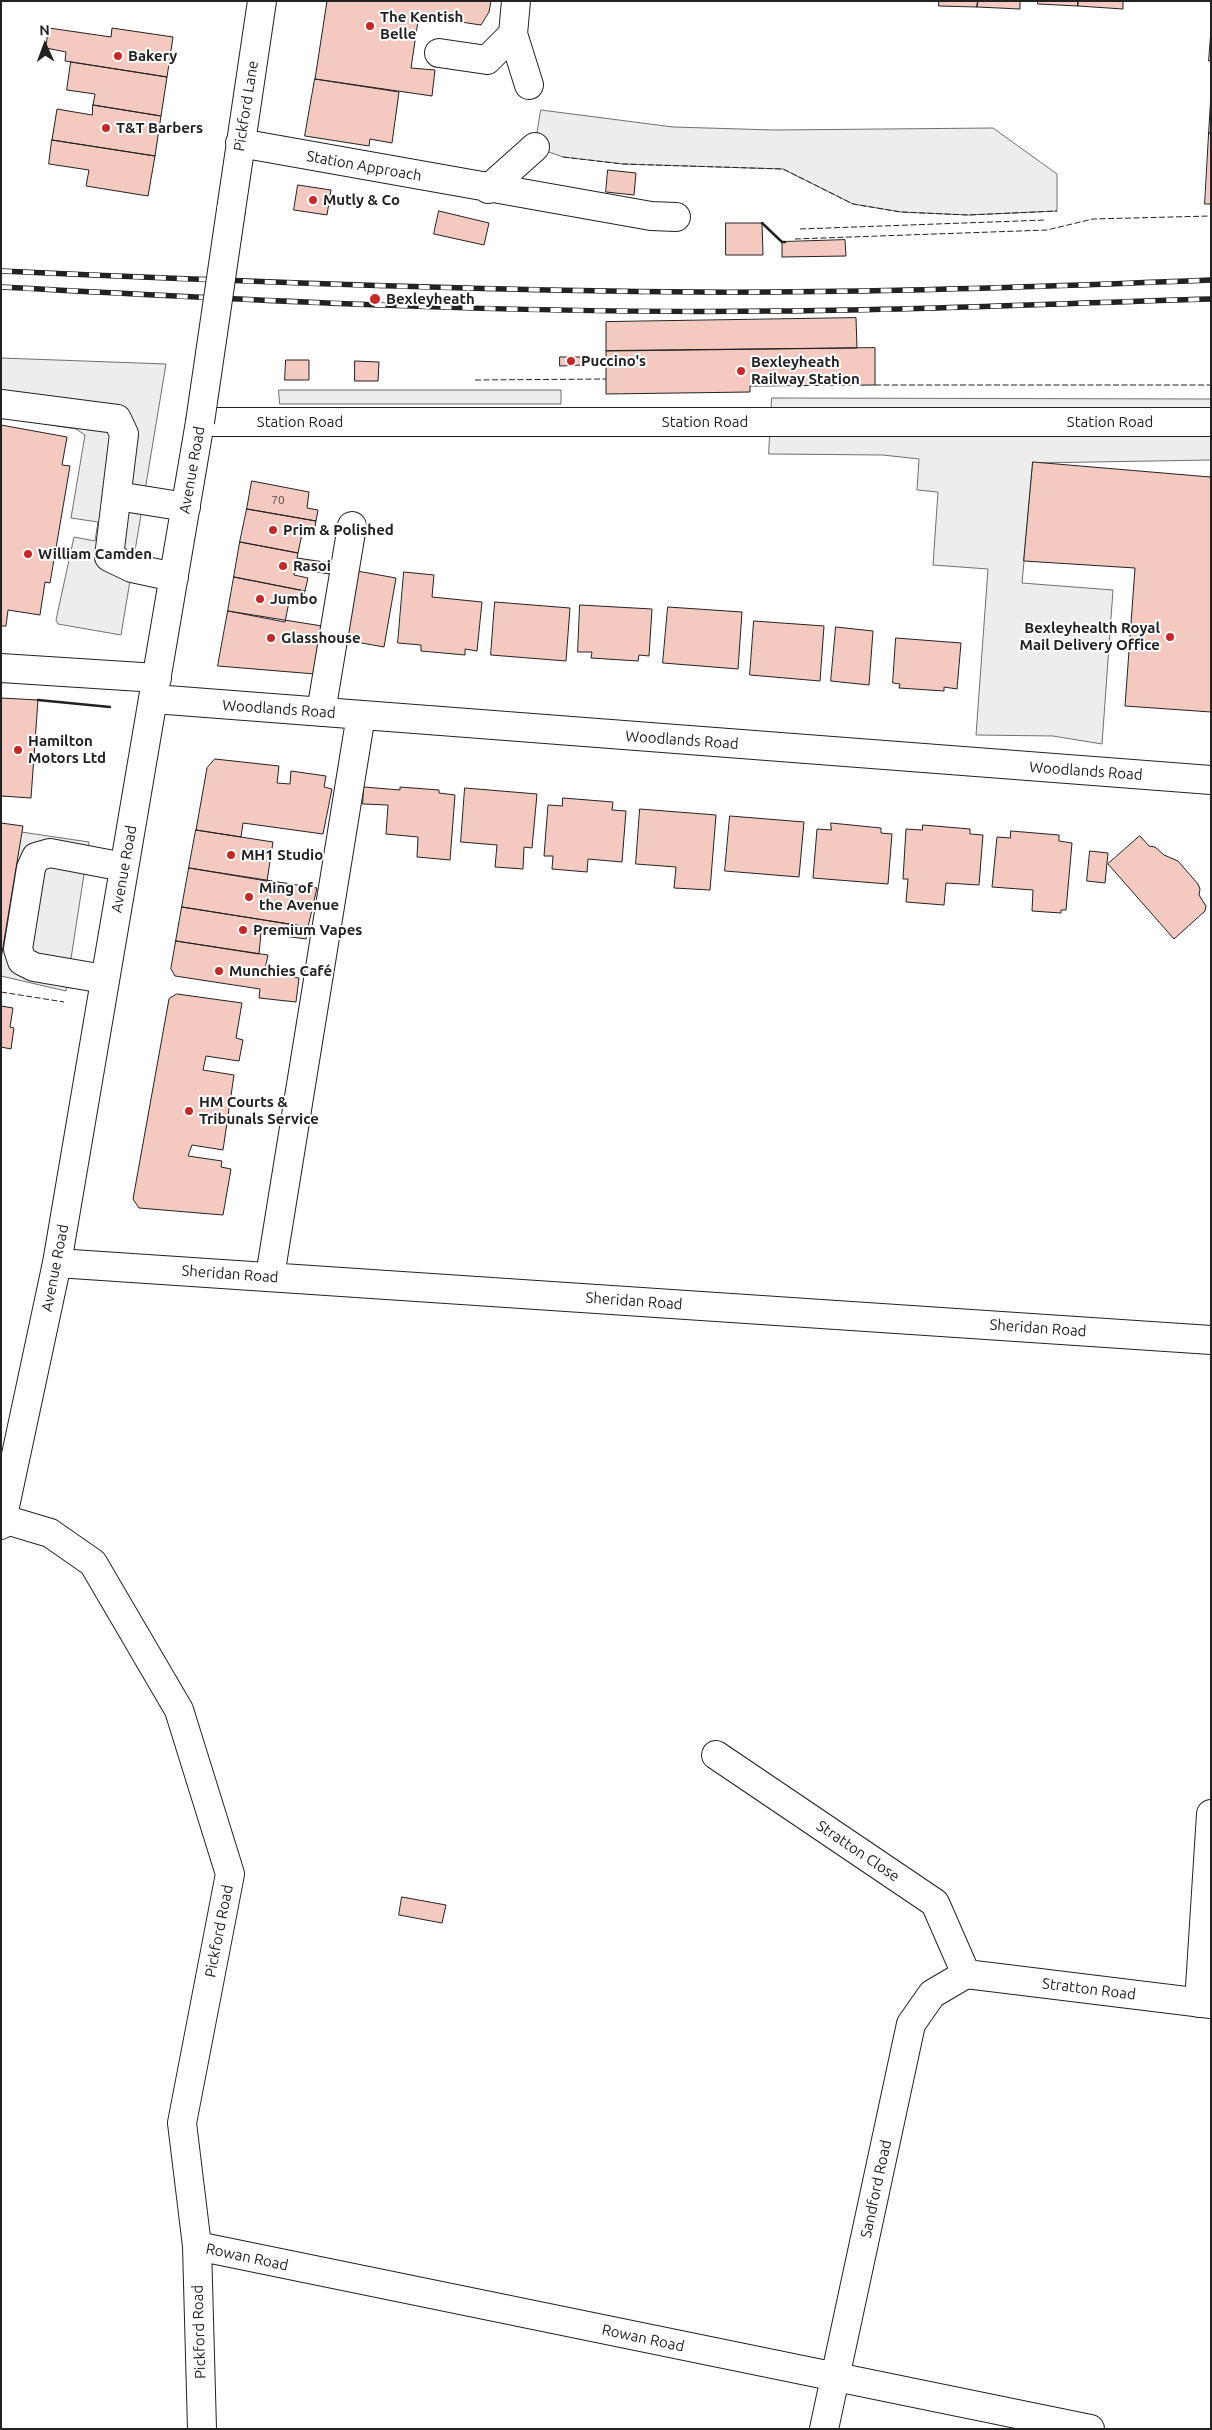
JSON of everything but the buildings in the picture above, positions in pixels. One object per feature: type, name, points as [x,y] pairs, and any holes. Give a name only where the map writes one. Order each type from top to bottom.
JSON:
[{"type":"street","name":"Pickford Lane","points":[[230,210],[262,1]]},
{"type":"street","points":[[516,1],[512,34],[529,86]]},
{"type":"street","points":[[439,53],[487,60],[512,34]]},
{"type":"street","name":"Station Approach","points":[[240,143],[488,189],[651,216],[676,217]]},
{"type":"street","points":[[488,189],[535,147]]},
{"type":"street","name":"Avenue Road","points":[[2,1522],[57,1262],[200,422],[230,210]]},
{"type":"street","points":[[1,404],[117,419],[124,434],[109,557],[132,568],[174,577]]},
{"type":"street","name":"Station Road","points":[[200,422],[1211,422]]},
{"type":"street","points":[[116,496],[186,507]]},
{"type":"street","points":[[320,712],[352,526]]},
{"type":"street","name":"Woodlands Road","points":[[1,668],[320,712],[1211,780]]},
{"type":"street","points":[[270,1276],[361,715]]},
{"type":"street","points":[[104,979],[34,967],[22,961],[18,949],[31,868],[36,857],[50,853],[124,867]]},
{"type":"street","name":"Sheridan Road","points":[[57,1262],[1211,1340]]},
{"type":"street","name":"Pickford Road","points":[[2,1522],[50,1533],[93,1563],[178,1710],[230,1874],[182,2123],[197,2246],[202,2429]]},
{"type":"street","name":"Stratton Close","points":[[716,1755],[935,1903],[966,1974]]},
{"type":"street","points":[[1205,2003],[1211,1814]]},
{"type":"street","name":"Stratton Road","points":[[966,1974],[1205,2003]]},
{"type":"street","name":"Sandford Road","points":[[824,2429],[911,2024],[932,1994],[966,1974]]},
{"type":"street","name":"Rowan Road","points":[[197,2246],[1090,2429]]},
{"type":"shaded area","points":[[541,110],[673,127],[774,130],[993,128],[1057,174],[1057,211],[968,215],[901,212],[853,204],[783,169],[623,164],[563,157],[535,147]]},
{"type":"shaded area","name":"William Camden","points":[[1,358],[166,364],[121,635],[58,624],[56,620],[74,537],[95,541],[98,522],[71,518],[85,435],[76,429],[1,417]]},
{"type":"shaded area","points":[[279,390],[561,390],[561,404],[280,404]]},
{"type":"shaded area","points":[[772,398],[1211,399],[1211,460],[1033,463],[1022,583],[1113,590],[1102,744],[1053,736],[976,735],[988,569],[933,565],[938,492],[917,490],[919,459],[883,455],[769,454]]},
{"type":"shaded area","points":[[1,829],[89,842],[66,991],[1,976]]},
{"type":"railway","points":[[1,271],[381,286],[684,292],[910,290],[1211,280]]},
{"type":"railway","points":[[1,287],[293,302],[487,308],[682,311],[941,308],[1211,299]]},
{"type":"fence","points":[[563,157],[623,164],[783,169],[853,204],[901,212],[968,215],[1057,211]]},
{"type":"fence","points":[[795,239],[1047,230],[1093,219],[1211,216]]},
{"type":"fence","points":[[800,229],[1046,220]]},
{"type":"fence","points":[[475,380],[606,379]]},
{"type":"fence","points":[[875,385],[1211,385]]},
{"type":"fence","points":[[1,992],[64,1002]]},
{"type":"wall","points":[[762,223],[782,242],[785,242]]},
{"type":"wall","points":[[38,700],[110,707]]},
{"type":"place","name":"The Kentish Belle","points":[[370,26]]},
{"type":"place","name":"Bakery","points":[[118,56]]},
{"type":"place","name":"T&T Barbers","points":[[106,128]]},
{"type":"place","name":"Mutly & Co","points":[[313,200]]},
{"type":"place","name":"Bexleyheath","points":[[375,299]]},
{"type":"place","name":"Puccino's","points":[[571,361]]},
{"type":"place","name":"Bexleyheath Railway Station","points":[[741,371]]},
{"type":"place","name":"Prim & Polished","points":[[273,530]]},
{"type":"place","name":"William Camden","points":[[28,554]]},
{"type":"place","name":"Rasoi","points":[[283,566]]},
{"type":"place","name":"Jumbo","points":[[260,599]]},
{"type":"place","name":"Bexleyhealth Royal Mail Delivery Office","points":[[1170,637]]},
{"type":"place","name":"Glasshouse","points":[[271,638]]},
{"type":"place","name":"Hamilton Motors Ltd","points":[[18,750]]},
{"type":"place","name":"MH1 Studio","points":[[231,855]]},
{"type":"place","name":"Ming of the Avenue","points":[[249,897]]},
{"type":"place","name":"Premium Vapes","points":[[243,930]]},
{"type":"place","name":"Munchies Café","points":[[219,971]]},
{"type":"place","name":"HM Courts & Tribunals Service","points":[[189,1111]]}]
